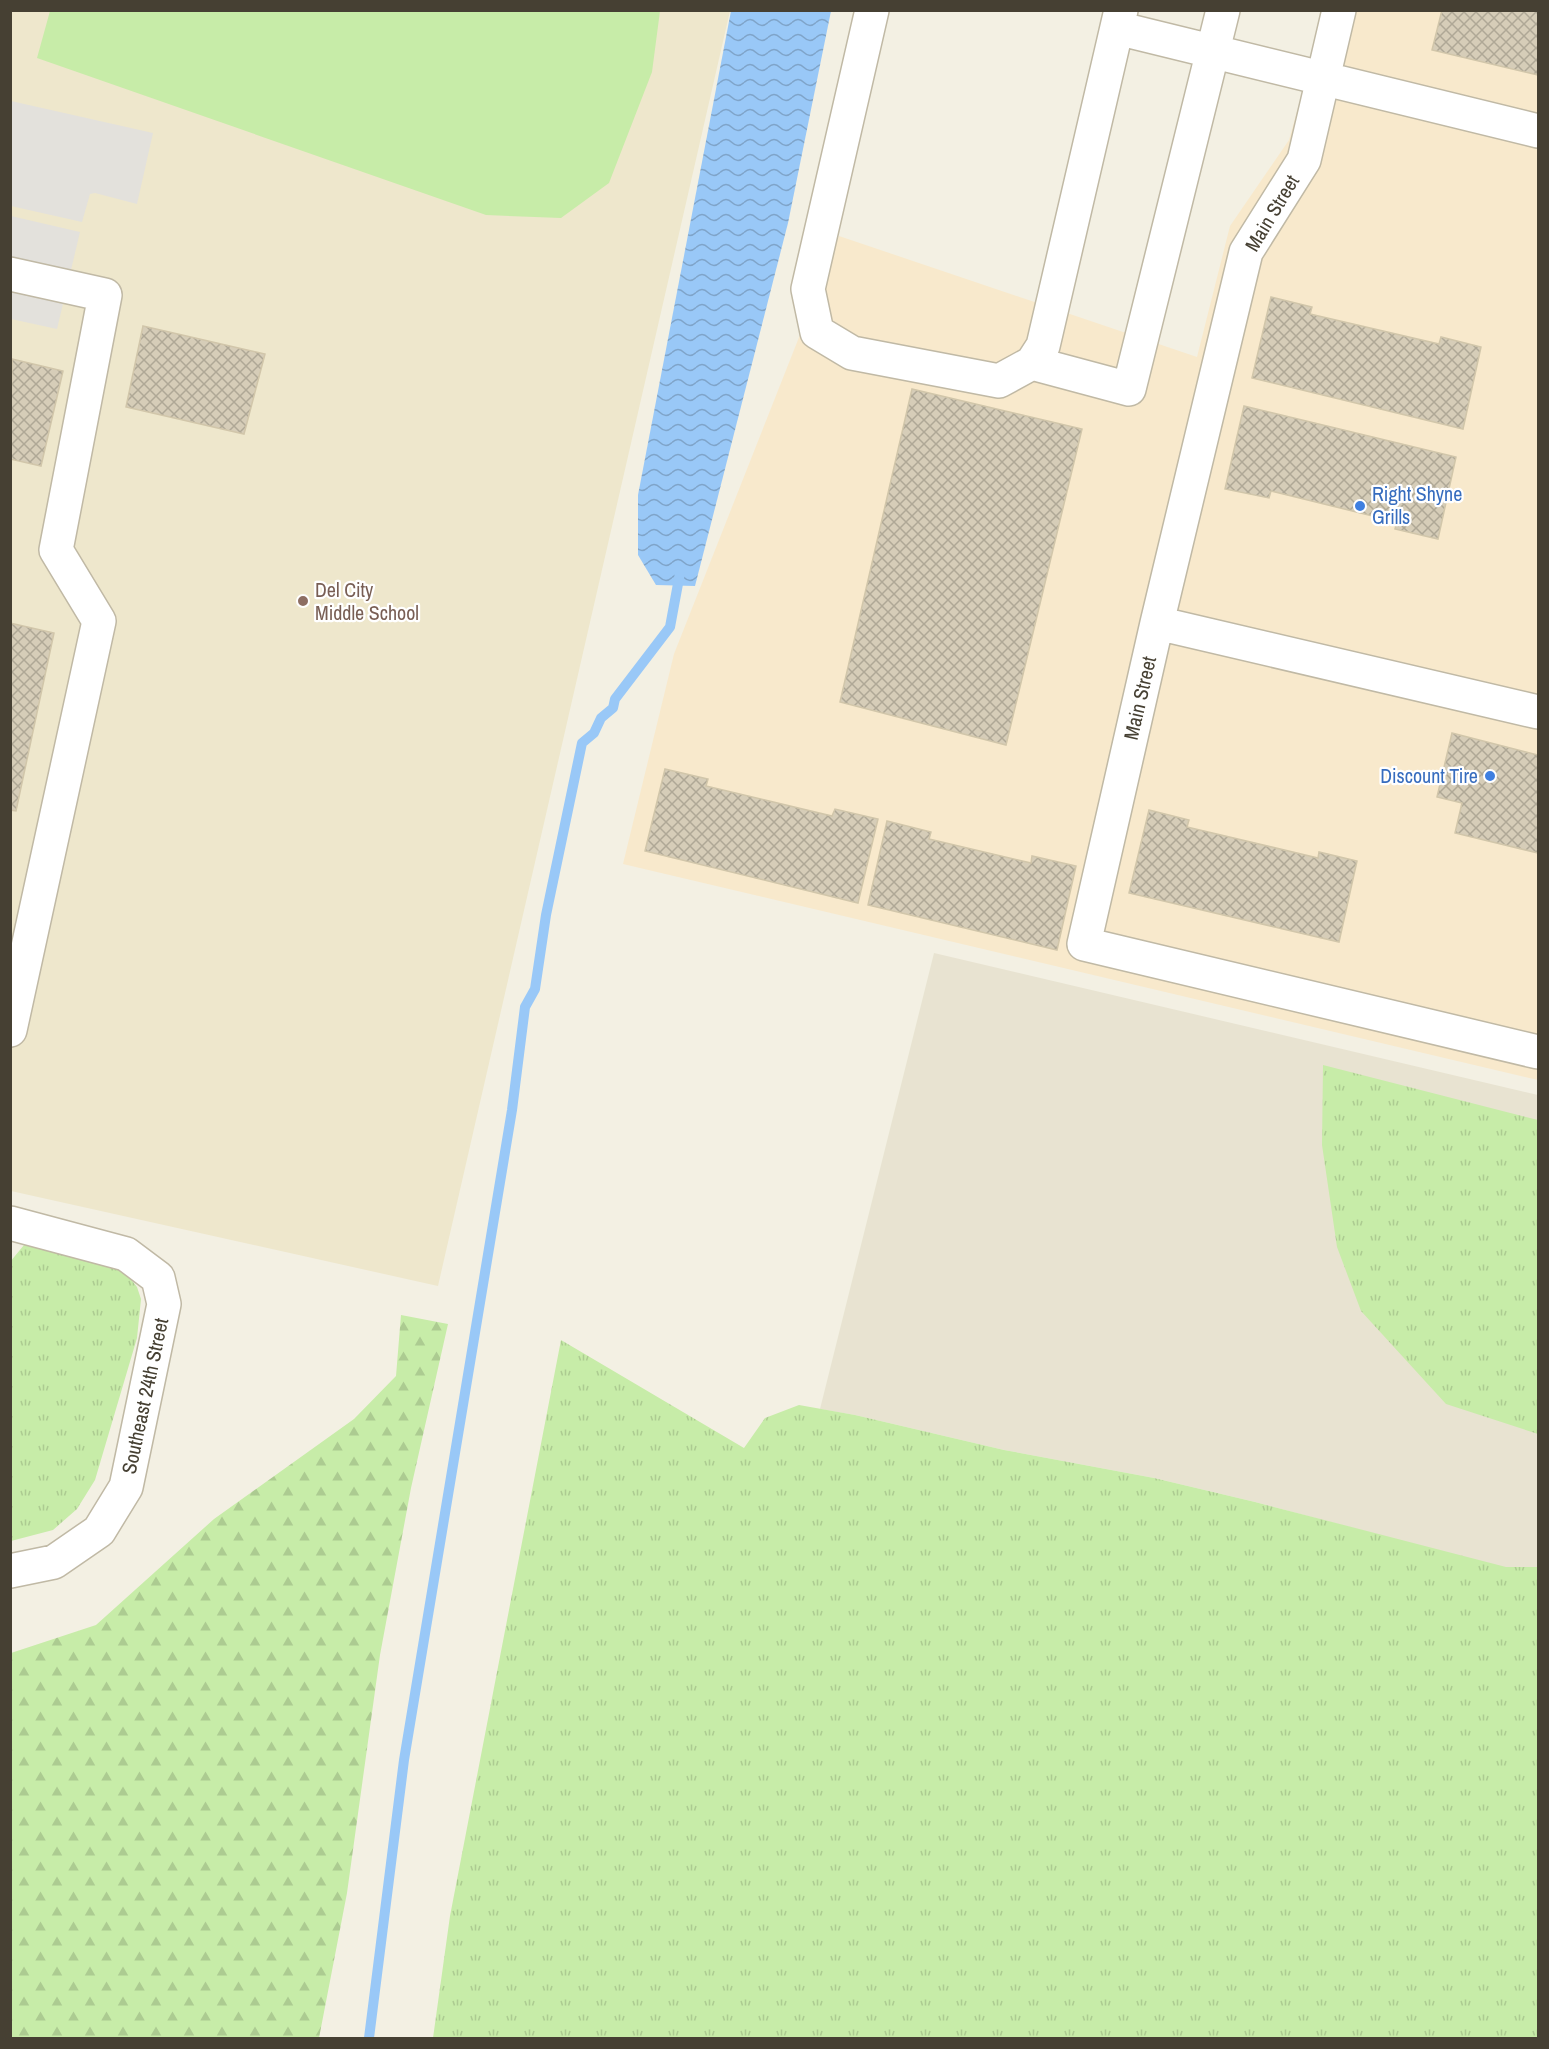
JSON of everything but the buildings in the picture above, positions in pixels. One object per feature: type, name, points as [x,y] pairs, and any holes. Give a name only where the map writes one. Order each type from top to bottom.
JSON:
[{"type":"street","points":[[872,10],[808,290],[817,332],[852,353],[999,381],[1032,363],[1043,346],[1119,19],[1213,52],[1539,132]]},
{"type":"street","points":[[1032,363],[1129,389],[1223,10]]},
{"type":"street","name":"Main Street","points":[[1339,10],[1304,160],[1246,252],[1157,622],[1084,944],[1539,1052]]},
{"type":"street","points":[[10,274],[105,295],[56,550],[99,621],[10,1030]]},
{"type":"street","points":[[1157,622],[1539,712]]},
{"type":"street","name":"Southeast 24th Street","points":[[10,1223],[126,1254],[158,1278],[164,1304],[126,1487],[99,1531],[54,1562],[10,1571]]},
{"type":"shaded area","name":"Del City Middle School","points":[[11,11],[730,11],[438,1286],[11,1191]]},
{"type":"shaded area","points":[[1321,11],[1538,11],[1538,1080],[623,864],[674,654],[839,236],[1197,357],[1230,226],[1289,140],[1307,76]]},
{"type":"shaded area","points":[[11,101],[153,133],[137,204],[95,193],[90,194],[82,222],[11,206]]},
{"type":"shaded area","points":[[11,216],[80,232],[57,329],[11,319]]},
{"type":"shaded area","points":[[934,953],[1538,1095],[1538,1577],[1255,1502],[1154,1478],[1004,1450],[820,1409]]},
{"type":"green space","points":[[50,10],[660,11],[652,72],[609,183],[561,218],[486,215],[37,58]]},
{"type":"green space","points":[[1323,1065],[1538,1120],[1538,1434],[1446,1404],[1361,1311],[1337,1247],[1322,1145]]},
{"type":"green space","points":[[24,1245],[106,1263],[126,1273],[137,1287],[141,1299],[137,1338],[95,1480],[77,1509],[53,1530],[11,1541],[10,1262]]},
{"type":"green space","points":[[401,1315],[448,1324],[411,1488],[380,1655],[347,1893],[319,2038],[11,2038],[11,1653],[96,1625],[214,1519],[354,1419],[396,1376]]},
{"type":"green space","points":[[561,1340],[744,1448],[765,1418],[799,1405],[855,1415],[1004,1450],[1154,1478],[1506,1567],[1538,1567],[1538,2038],[433,2038],[450,1916]]},
{"type":"water","points":[[731,11],[831,11],[788,223],[695,586],[656,585],[638,555],[638,495]]},
{"type":"waterway","points":[[369,2038],[404,1760],[512,1110],[525,1007],[535,989],[546,915],[582,743],[594,733],[601,718],[613,708],[615,699],[670,627],[680,573]]},
{"type":"place","name":"Right Shyne Grills","points":[[1360,506]]},
{"type":"place","name":"Del City Middle School","points":[[303,601]]},
{"type":"place","name":"Discount Tire","points":[[1490,776]]}]
